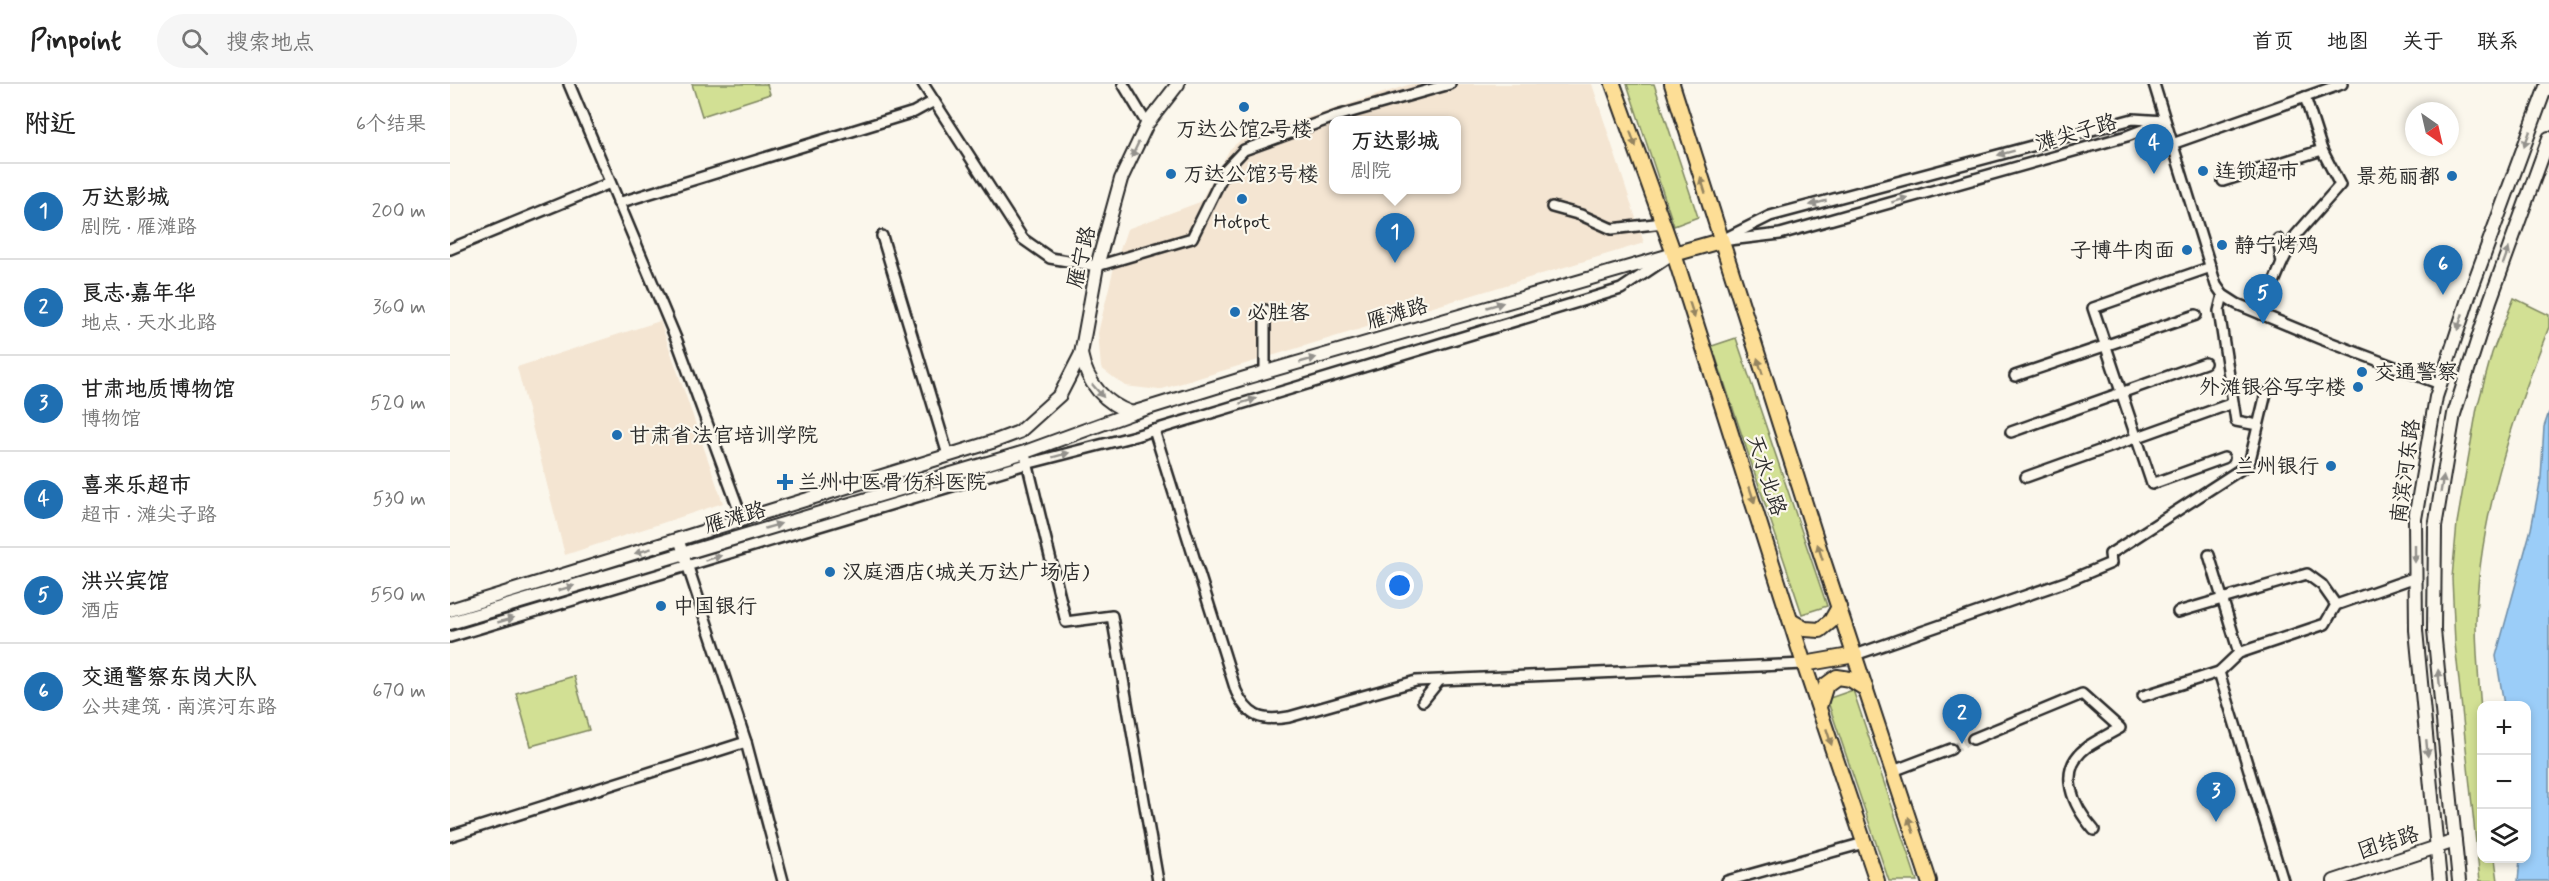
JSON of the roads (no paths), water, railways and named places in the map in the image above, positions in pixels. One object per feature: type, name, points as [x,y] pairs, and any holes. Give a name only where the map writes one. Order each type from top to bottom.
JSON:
[{"type":"main road","name":"雁宁路","points":[[1019,432],[1060,395],[1081,354],[1097,266],[1121,179],[1147,124],[1178,84]]},
{"type":"main road","name":"天水北路","points":[[1613,84],[1674,254],[1804,664],[1877,881]]},
{"type":"main road","name":"天水北路","points":[[1672,84],[1720,241],[1929,881]]},
{"type":"main road","name":"南滨河东路","points":[[2440,881],[2416,630],[2415,519],[2440,384],[2469,296],[2547,84]]},
{"type":"main road","name":"南滨河东路","points":[[2459,881],[2434,630],[2435,527],[2454,414],[2490,301],[2549,138]]},
{"type":"main road","points":[[1674,254],[1720,241]]},
{"type":"main road","name":"雁滩路","points":[[450,623],[683,552],[1026,458],[1132,413],[1674,254]]},
{"type":"main road","points":[[1081,354],[1086,374],[1097,391],[1113,405],[1132,413]]},
{"type":"main road","name":"雁滩路","points":[[450,610],[743,521],[1019,432]]},
{"type":"main road","points":[[1791,621],[1805,629],[1820,630],[1831,621],[1839,607]]},
{"type":"main road","points":[[1804,664],[1855,655]]},
{"type":"main road","points":[[1819,707],[1826,686],[1837,677],[1850,679],[1866,689]]},
{"type":"main road","name":"团结路","points":[[2334,881],[2455,840]]},
{"type":"street","points":[[569,84],[676,341],[743,521]]},
{"type":"street","points":[[923,84],[1023,239],[1050,258],[1097,266],[1192,238],[1226,169],[1244,150],[1329,121]]},
{"type":"street","points":[[1124,84],[1147,124]]},
{"type":"street","points":[[2154,84],[2216,285],[2223,295],[2237,304],[2321,339],[2440,384]]},
{"type":"street","points":[[2172,144],[2342,84]]},
{"type":"street","points":[[1343,116],[1444,85]]},
{"type":"street","points":[[2261,314],[2296,235],[2340,185],[2322,150],[2305,97]]},
{"type":"street","points":[[618,203],[915,112],[934,101]]},
{"type":"street","name":"滩尖子路","points":[[1720,241],[1770,216],[2133,119],[2165,121]]},
{"type":"street","name":"滩尖子路","points":[[1720,241],[1780,234],[2127,136],[2165,121]]},
{"type":"street","points":[[2223,182],[2322,150]]},
{"type":"street","points":[[450,249],[610,183]]},
{"type":"street","points":[[1552,207],[1581,214],[1612,229],[1663,223]]},
{"type":"street","points":[[882,236],[948,455]]},
{"type":"street","points":[[2278,239],[2282,263]]},
{"type":"street","points":[[450,637],[686,566],[1026,458],[1154,430],[1622,289],[1674,254]]},
{"type":"street","points":[[2211,267],[2093,308],[2152,484],[2224,458]]},
{"type":"street","points":[[2223,295],[2219,311],[2235,421],[2259,425]]},
{"type":"street","points":[[1265,310],[1265,373]]},
{"type":"street","points":[[2015,376],[2196,315]]},
{"type":"street","points":[[2011,432],[2205,363]]},
{"type":"street","points":[[1855,655],[2068,581],[2111,563],[2110,554],[2249,464],[2266,393]]},
{"type":"street","points":[[2026,477],[2233,403]]},
{"type":"street","points":[[1154,430],[1236,692],[1242,704],[1251,714],[1274,720],[1416,681],[1804,664]]},
{"type":"street","points":[[1026,458],[1066,622],[1112,616],[1158,881]]},
{"type":"street","points":[[679,540],[746,742],[783,881]]},
{"type":"street","points":[[2209,555],[2240,653]]},
{"type":"street","points":[[2178,612],[2307,574],[2322,585],[2336,605]]},
{"type":"street","points":[[2143,696],[2219,672],[2240,653],[2325,624],[2336,605],[2416,577]]},
{"type":"street","points":[[2219,672],[2283,881]]},
{"type":"street","points":[[1423,701],[1438,681]]},
{"type":"street","points":[[1973,739],[2082,694],[2120,728],[2085,749],[2073,763],[2068,785],[2074,803],[2094,830]]},
{"type":"street","points":[[450,836],[746,742]]},
{"type":"street","points":[[1893,771],[1951,749]]},
{"type":"street","points":[[1727,881],[1864,843]]},
{"type":"water","points":[[2549,412],[2549,881],[2518,881],[2520,863],[2531,863],[2531,701],[2503,701],[2496,656],[2531,529],[2541,478],[2544,427]]},
{"type":"tunnel","points":[[1951,749],[1973,739]]},
{"type":"place","name":"万达公馆2号楼","points":[[1244,107]]},
{"type":"place","name":"连锁超市","points":[[2203,171]]},
{"type":"place","name":"万达公馆3号楼","points":[[1171,174]]},
{"type":"place","name":"喜来乐超市","points":[[2154,174]]},
{"type":"place","name":"景苑丽都","points":[[2452,176]]},
{"type":"place","name":"Hotpot","points":[[1242,199]]},
{"type":"place","name":"静宁烤鸡","points":[[2222,245]]},
{"type":"place","name":"子博牛肉面","points":[[2187,250]]},
{"type":"place","name":"万达影城","points":[[1395,263]]},
{"type":"place","name":"交通警察东岗大队","points":[[2443,295]]},
{"type":"place","name":"必胜客","points":[[1235,312]]},
{"type":"place","name":"洪兴宾馆","points":[[2263,324]]},
{"type":"place","name":"交通警察","points":[[2362,372]]},
{"type":"place","name":"外滩银谷写字楼","points":[[2358,387]]},
{"type":"place","name":"甘肃省法官培训学院","points":[[617,435]]},
{"type":"place","name":"兰州银行","points":[[2331,466]]},
{"type":"place","name":"兰州中医骨伤科医院","points":[[785,482]]},
{"type":"place","name":"汉庭酒店(城关万达广场店)","points":[[830,572]]},
{"type":"place","name":"中国银行","points":[[661,606]]},
{"type":"place","name":"良志·嘉年华","points":[[1962,744]]},
{"type":"place","name":"甘肃地质博物馆","points":[[2216,822]]}]
